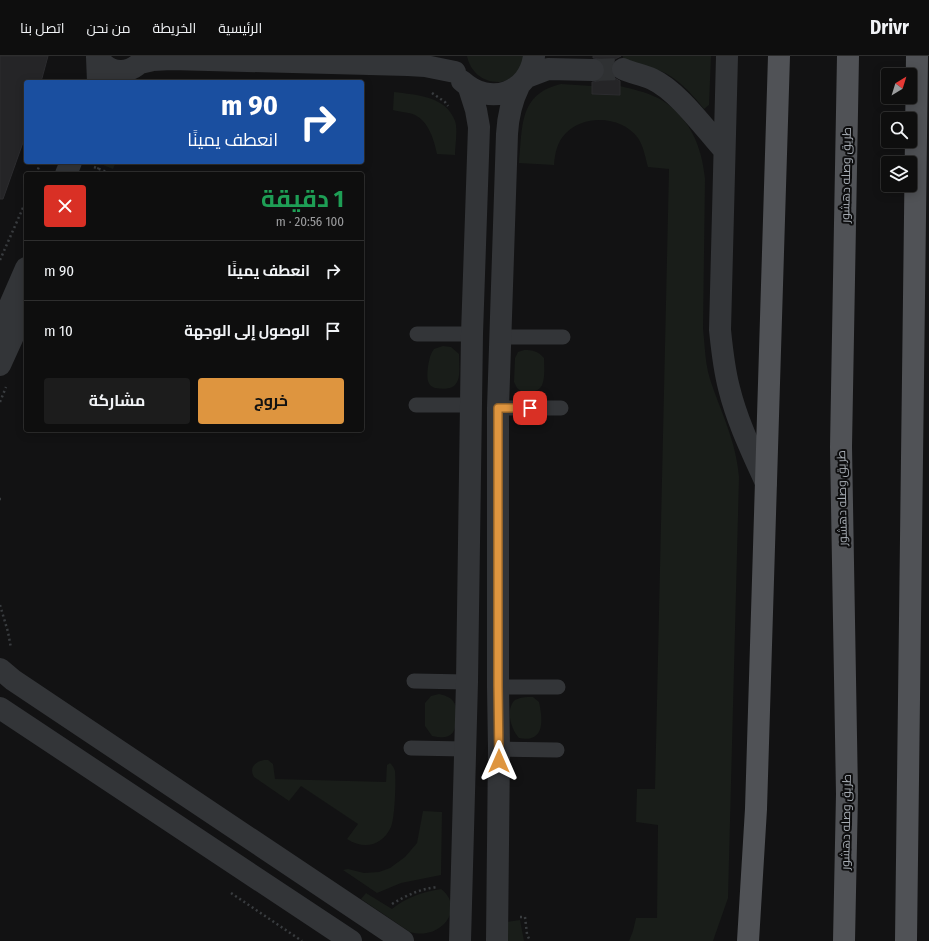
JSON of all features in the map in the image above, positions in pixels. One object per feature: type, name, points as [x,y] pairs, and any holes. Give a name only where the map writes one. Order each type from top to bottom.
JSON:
[{"type":"main road","points":[[748,941],[756,809],[779,56]]},
{"type":"main road","name":"طريق وصله دهشور","points":[[844,941],[847,794],[841,447],[848,56]]},
{"type":"main road","points":[[906,941],[917,56]]},
{"type":"street","points":[[97,56],[103,64],[111,69],[121,71],[135,68],[153,60],[171,59],[425,66],[453,64],[462,81],[470,88],[481,93],[494,95],[507,92],[548,69],[593,70]]},
{"type":"street","points":[[97,56],[98,80]]},
{"type":"street","points":[[497,941],[499,749],[498,408],[507,134],[508,115],[512,102],[533,65],[534,56]]},
{"type":"street","points":[[727,56],[720,330],[723,362],[729,390],[741,426],[766,484]]},
{"type":"street","points":[[623,69],[652,79],[667,88],[679,99],[724,150]]},
{"type":"street","points":[[460,941],[468,682],[470,405],[479,127],[470,88]]},
{"type":"street","points":[[72,172],[88,167]]},
{"type":"street","points":[[0,328],[24,273]]},
{"type":"street","points":[[0,365],[24,311]]},
{"type":"street","points":[[0,669],[19,684],[403,941]]},
{"type":"street","points":[[0,708],[351,941]]},
{"type":"lane","points":[[417,334],[472,334]]},
{"type":"lane","points":[[500,337],[562,337]]},
{"type":"lane","points":[[416,405],[470,405]]},
{"type":"lane","points":[[498,408],[561,408]]},
{"type":"lane","points":[[414,681],[468,682]]},
{"type":"lane","points":[[498,686],[558,687]]},
{"type":"lane","points":[[411,748],[465,749]]},
{"type":"lane","points":[[499,749],[557,750]]},
{"type":"path","points":[[430,93],[445,102],[452,110]]},
{"type":"path","points":[[88,167],[105,172]]},
{"type":"path","points":[[0,260],[24,206]]},
{"type":"path","points":[[390,906],[408,894],[423,889],[439,887]]},
{"type":"shaded area","points":[[467,56],[526,56],[523,65],[513,77],[506,81],[498,82],[487,80],[478,75],[471,66]]},
{"type":"shaded area","points":[[623,56],[711,56],[709,105],[704,109],[684,87],[672,77],[660,71],[623,65]]},
{"type":"shaded area","points":[[561,84],[592,86],[592,94],[619,95],[620,86],[644,92],[658,98],[669,105],[686,122],[697,143],[701,155],[705,179],[703,329],[705,354],[710,379],[728,427],[735,451],[739,477],[728,898],[713,941],[629,941],[636,918],[657,918],[658,825],[636,822],[637,789],[655,789],[669,169],[648,167],[642,145],[638,138],[623,125],[603,120],[593,120],[583,123],[566,133],[560,140],[557,148],[554,165],[519,163],[525,114],[530,104],[537,96],[547,89]]},
{"type":"shaded area","points":[[394,92],[430,98],[445,106],[451,113],[456,124],[455,155],[437,154],[430,132],[420,118],[413,114],[393,110]]},
{"type":"shaded area","points":[[103,164],[115,164],[113,169]]},
{"type":"shaded area","points":[[443,346],[451,347],[459,354],[458,380],[451,388],[444,389],[435,388],[430,385],[427,378],[428,364],[432,352],[434,349]]},
{"type":"shaded area","points":[[524,350],[535,351],[544,358],[544,379],[539,389],[523,393],[517,388],[514,382],[515,358],[518,352]]},
{"type":"shaded area","points":[[439,694],[447,696],[452,700],[456,709],[455,728],[451,735],[443,737],[432,736],[425,726],[425,703],[431,696]]},
{"type":"shaded area","points":[[533,697],[539,702],[541,723],[538,734],[527,739],[519,738],[516,734],[510,719],[510,709],[515,700]]},
{"type":"shaded area","points":[[264,760],[268,760],[273,764],[275,779],[386,782],[387,765],[390,763],[395,771],[394,808],[391,827],[383,838],[372,844],[360,844],[347,839],[358,824],[301,786],[289,801],[254,777],[252,771],[253,766]]},
{"type":"shaded area","points":[[423,811],[442,812],[441,875],[401,883],[377,893],[343,870],[348,869],[364,873],[379,872],[390,868],[405,857],[417,843]]},
{"type":"shaded area","points":[[441,889],[448,897],[451,905],[450,913],[446,921],[440,927],[431,932],[421,934],[410,932],[361,899],[366,893],[392,909],[403,901],[415,896]]},
{"type":"shaded area","points":[[520,920],[524,941],[508,941],[507,922]]},
{"type":"building","points":[[0,56],[48,56],[42,80],[24,80],[24,140],[3,199],[0,199]]},
{"type":"building","points":[[593,56],[621,56],[615,59],[611,70],[613,77],[620,81],[620,95],[592,94],[592,82],[599,81],[603,77],[605,71],[604,64],[599,59],[593,58]]},
{"type":"tunnel","points":[[593,70],[623,69]]},
{"type":"route","points":[[499,761],[498,408],[530,408]]}]
